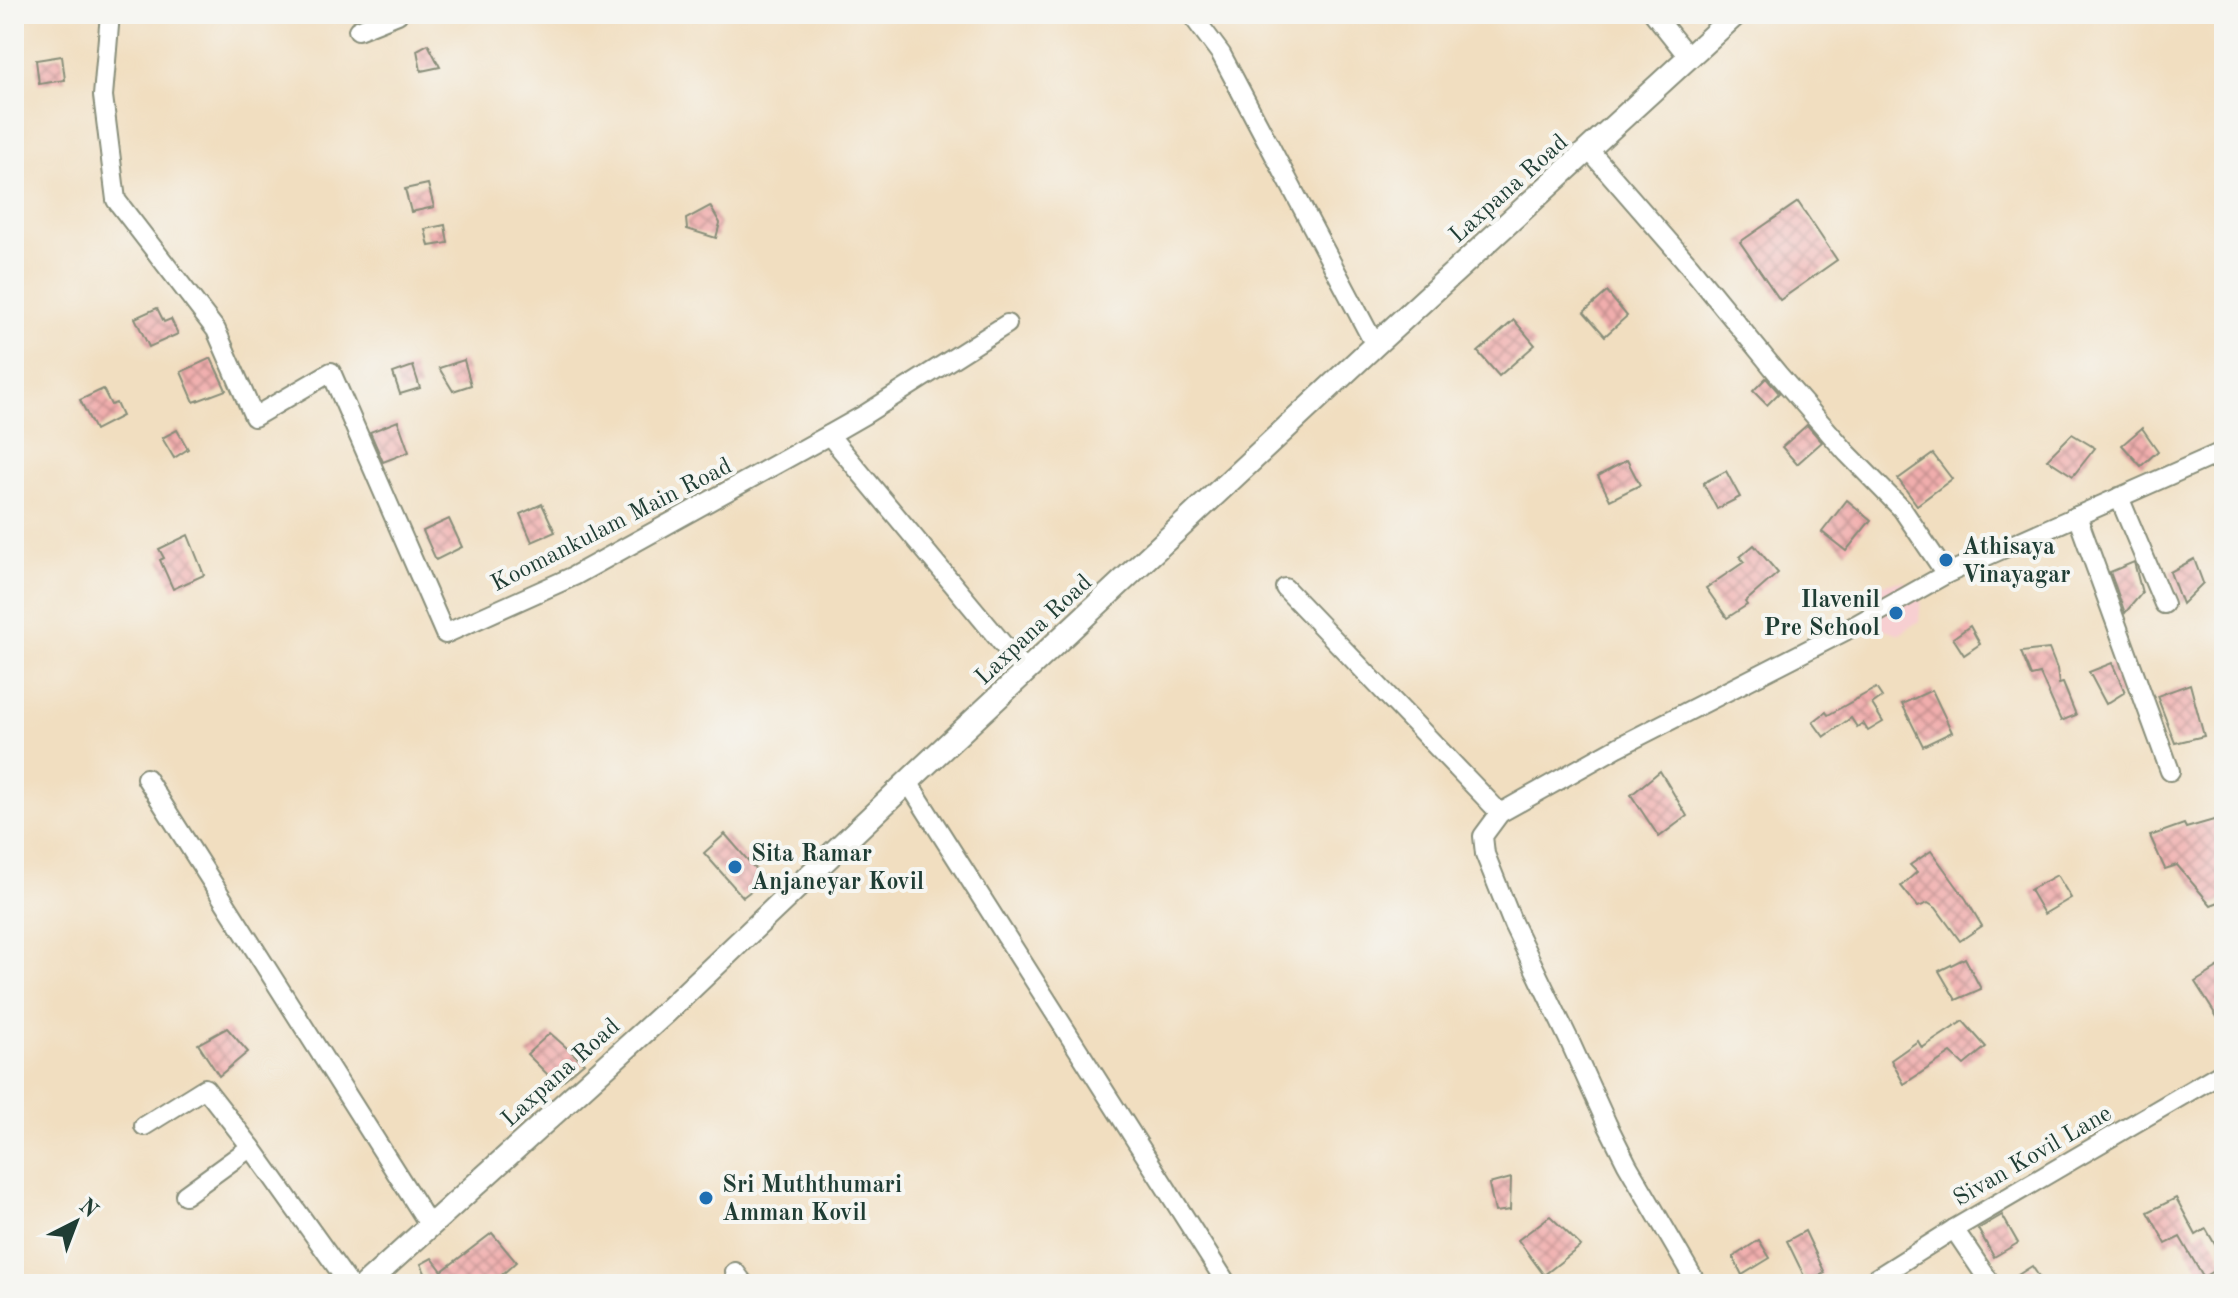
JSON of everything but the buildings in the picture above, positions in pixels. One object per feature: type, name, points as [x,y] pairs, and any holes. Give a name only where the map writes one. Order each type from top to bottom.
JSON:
[{"type":"street","name":"Koomankulam Main Road","points":[[110,14],[103,96],[116,200],[216,330],[254,417],[331,372],[445,634],[574,576],[864,415],[1007,324]]},
{"type":"street","points":[[358,30],[398,14]]},
{"type":"street","points":[[1191,14],[1221,54],[1375,345]]},
{"type":"street","points":[[1654,14],[1689,58]]},
{"type":"street","name":"Laxpana Road","points":[[366,1284],[667,1011],[1375,345],[1736,14]]},
{"type":"street","points":[[1589,150],[1837,442],[1902,509],[1946,574]]},
{"type":"street","points":[[829,435],[1026,672]]},
{"type":"street","points":[[1697,1284],[1614,1137],[1503,899],[1485,854],[1483,836],[1500,813],[1618,747],[1845,631],[1946,574],[2224,451]]},
{"type":"street","points":[[2119,497],[2164,604]]},
{"type":"street","points":[[2077,516],[2170,771]]},
{"type":"street","points":[[1285,588],[1500,813]]},
{"type":"street","points":[[146,778],[430,1226]]},
{"type":"street","points":[[908,782],[1227,1284]]},
{"type":"street","name":"Sivan Kovil Lane","points":[[1867,1284],[1954,1229],[2224,1071]]},
{"type":"street","points":[[144,1126],[205,1088],[349,1284]]},
{"type":"street","points":[[185,1195],[251,1147]]},
{"type":"street","points":[[1954,1229],[1991,1284]]},
{"type":"shaded area","name":"Ilavenil Pre School","points":[[1904,581],[1921,597],[1919,621],[1900,634],[1877,627],[1868,605],[1880,584]]},
{"type":"place","name":"Athisaya Vinayagar","points":[[1946,560]]},
{"type":"place","name":"Ilavenil Pre School","points":[[1896,613]]},
{"type":"place","name":"Sita Ramar Anjaneyar Kovil","points":[[735,867]]},
{"type":"place","name":"Sri Muththumari Amman Kovil","points":[[706,1198]]}]
